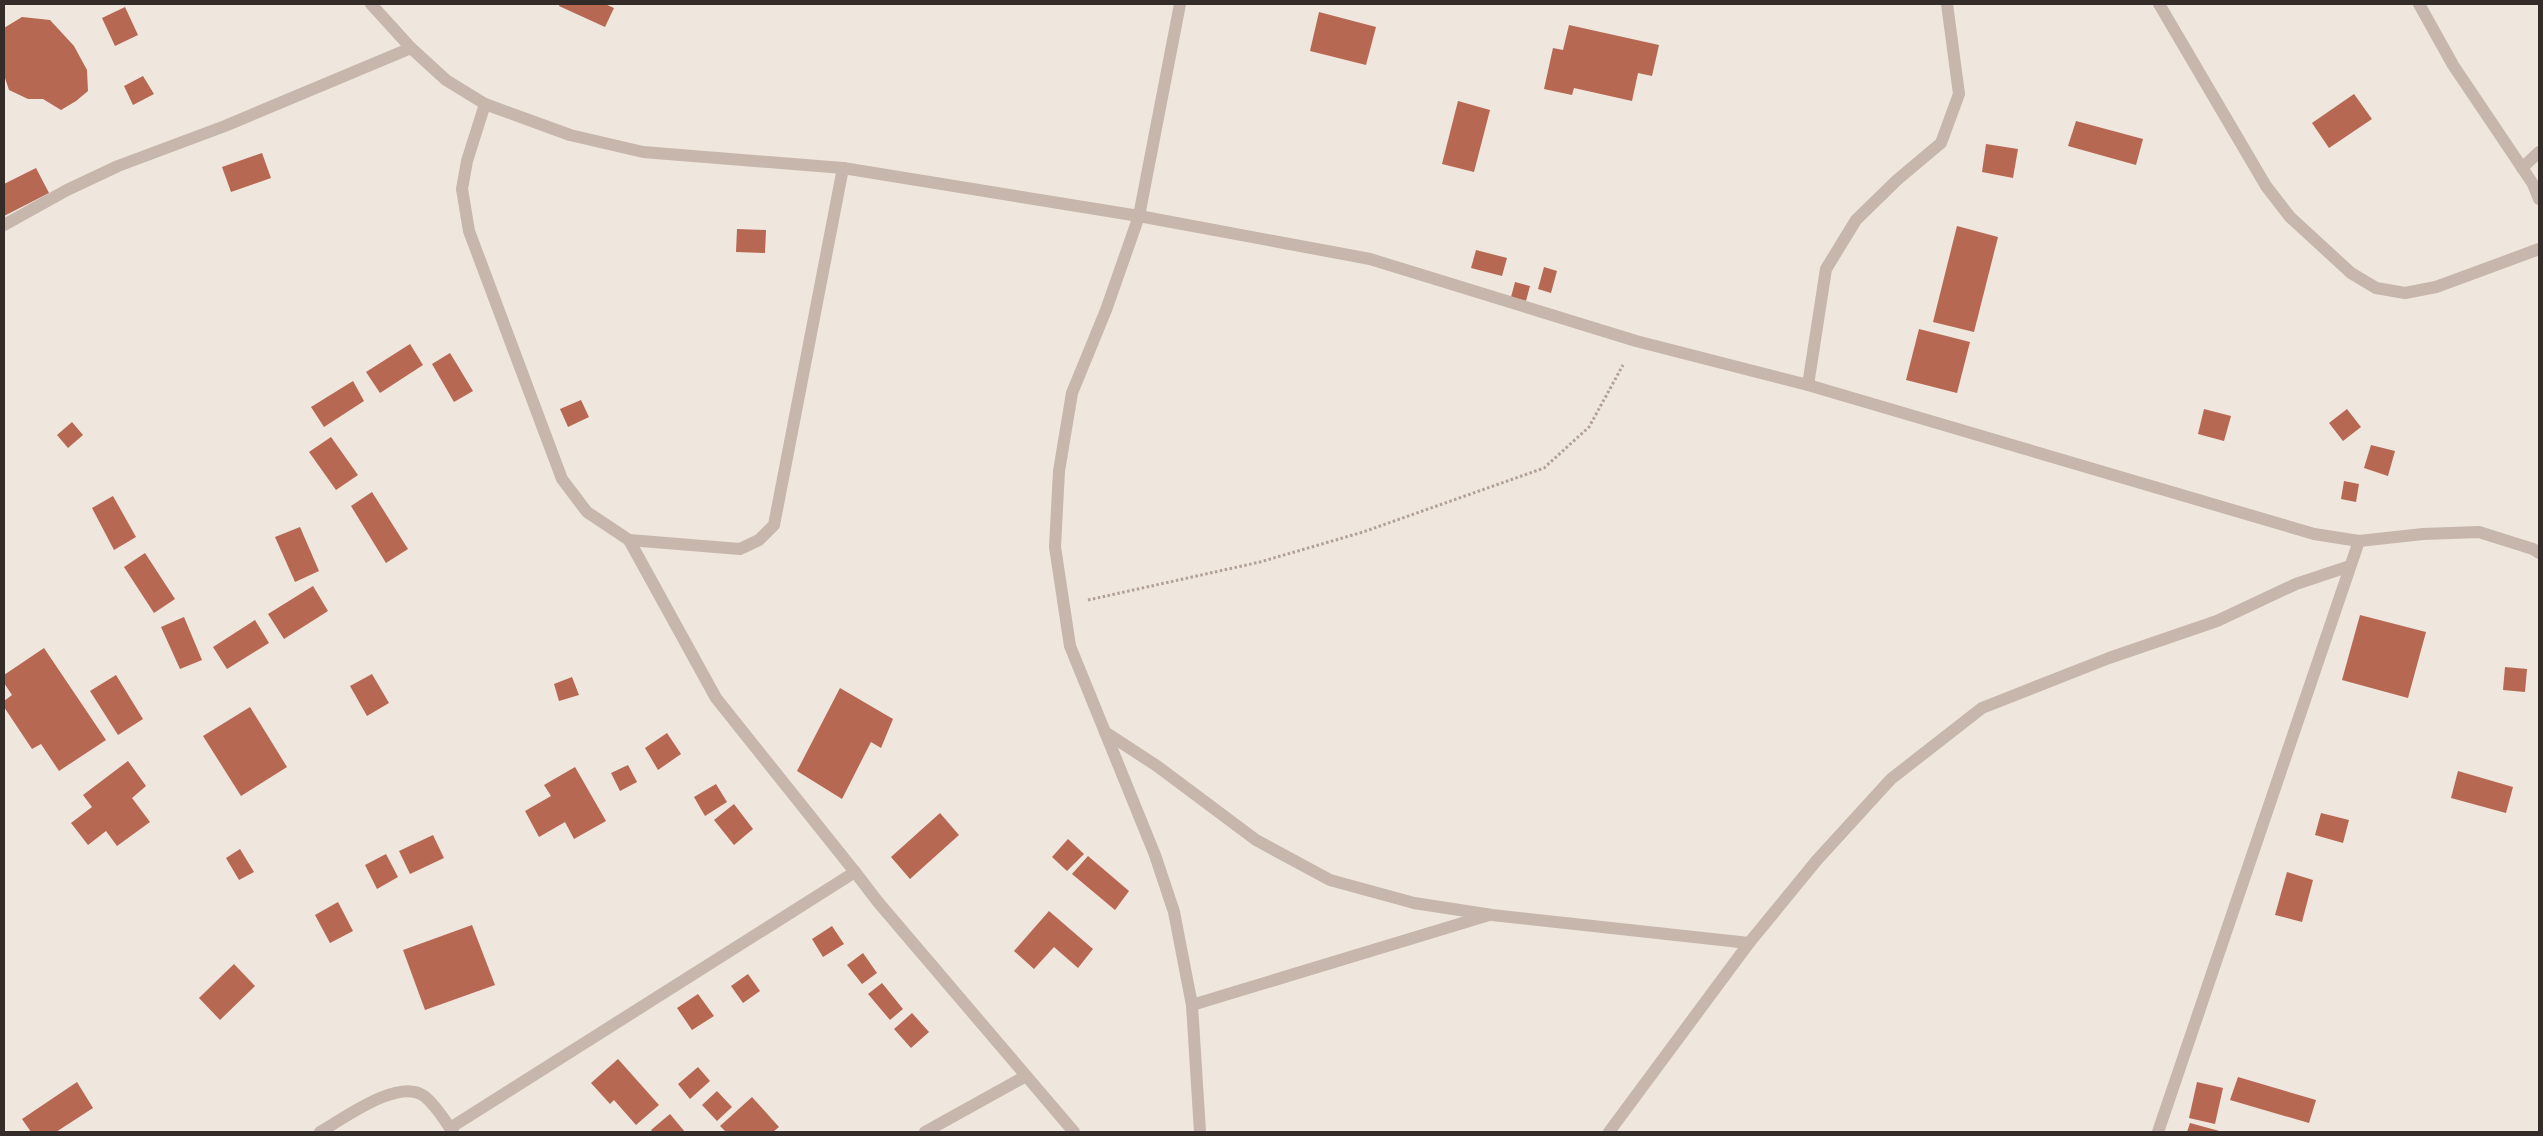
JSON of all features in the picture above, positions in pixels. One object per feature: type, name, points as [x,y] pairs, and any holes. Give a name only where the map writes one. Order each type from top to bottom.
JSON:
[{"type":"street","points":[[371,4],[411,48],[446,80],[485,104],[570,135],[643,152],[843,168],[1139,216],[1370,259],[1636,341],[1808,386],[2314,534],[2360,541],[2423,534],[2479,532],[2533,549],[2539,553]]},
{"type":"street","points":[[1180,4],[1139,216],[1106,310],[1072,394],[1059,471],[1055,546],[1070,646],[1155,855],[1174,912],[1192,1005],[1200,1132]]},
{"type":"street","points":[[1808,386],[1826,269],[1856,220],[1896,180],[1941,143],[1959,94],[1947,4]]},
{"type":"street","points":[[2159,4],[2266,186],[2290,217],[2352,272],[2376,288],[2405,293],[2436,287],[2539,249]]},
{"type":"street","points":[[2419,4],[2453,65],[2522,168],[2539,198]]},
{"type":"street","points":[[4,226],[68,190],[118,166],[225,126],[411,48]]},
{"type":"street","points":[[485,104],[467,161],[462,189],[469,231],[562,479],[588,512],[629,540],[716,698],[854,872],[1074,1132]]},
{"type":"street","points":[[2522,168],[2539,152]]},
{"type":"street","points":[[629,540],[740,549],[759,540],[774,525],[843,168]]},
{"type":"street","points":[[2158,1132],[2360,541]]},
{"type":"street","points":[[1609,1132],[1749,943],[1817,860],[1891,779],[1982,708],[2109,658],[2217,621],[2296,584],[2350,566]]},
{"type":"street","points":[[1106,732],[1157,766],[1256,840],[1330,880],[1414,903],[1492,914],[1749,943]]},
{"type":"street","points":[[320,1132],[387,1094],[411,1091],[424,1096],[452,1130],[854,872]]},
{"type":"street","points":[[1192,1005],[1492,914]]},
{"type":"street","points":[[925,1132],[1026,1076]]},
{"type":"path","points":[[1064,605],[1160,586],[1260,562],[1364,532],[1544,468],[1589,427],[1636,341]]},
{"type":"building","points":[[560,4],[605,4],[614,8],[605,27],[559,6]]},
{"type":"building","points":[[125,7],[138,35],[115,46],[102,18]]},
{"type":"building","points":[[1319,12],[1376,27],[1366,65],[1310,51]]},
{"type":"building","points":[[22,17],[50,20],[74,46],[87,70],[88,91],[61,110],[43,99],[28,99],[9,90],[4,75],[4,28]]},
{"type":"building","points":[[1569,25],[1659,45],[1652,76],[1638,73],[1632,101],[1574,88],[1572,95],[1544,89],[1553,48],[1563,50]]},
{"type":"building","points":[[143,76],[154,94],[133,105],[124,86]]},
{"type":"building","points":[[2354,94],[2372,119],[2329,148],[2312,123]]},
{"type":"building","points":[[1458,101],[1490,110],[1474,172],[1442,164]]},
{"type":"building","points":[[2076,121],[2143,139],[2136,165],[2068,146]]},
{"type":"building","points":[[1986,144],[2018,149],[2013,178],[1982,172]]},
{"type":"building","points":[[262,153],[271,178],[231,192],[222,167]]},
{"type":"building","points":[[36,168],[49,193],[4,216],[4,184]]},
{"type":"building","points":[[1957,226],[1998,237],[1974,332],[1933,322]]},
{"type":"building","points":[[737,229],[766,230],[765,253],[736,252]]},
{"type":"building","points":[[1476,250],[1507,258],[1502,276],[1471,268]]},
{"type":"building","points":[[1544,267],[1557,271],[1551,293],[1538,289]]},
{"type":"building","points":[[1515,282],[1530,286],[1526,301],[1511,297]]},
{"type":"building","points":[[1919,329],[1970,342],[1957,393],[1906,380]]},
{"type":"building","points":[[410,344],[423,365],[380,393],[366,372]]},
{"type":"building","points":[[450,353],[473,391],[454,402],[432,364]]},
{"type":"building","points":[[353,381],[364,401],[324,427],[311,407]]},
{"type":"building","points":[[581,400],[589,417],[568,427],[560,409]]},
{"type":"building","points":[[2204,409],[2231,416],[2224,441],[2198,434]]},
{"type":"building","points":[[2347,409],[2361,427],[2343,441],[2329,423]]},
{"type":"building","points":[[72,422],[83,435],[68,448],[57,435]]},
{"type":"building","points":[[331,437],[358,475],[336,490],[309,452]]},
{"type":"building","points":[[2371,445],[2395,451],[2388,476],[2364,468]]},
{"type":"building","points":[[2344,481],[2359,484],[2356,502],[2341,499]]},
{"type":"building","points":[[372,492],[408,549],[386,563],[351,506]]},
{"type":"building","points":[[113,496],[136,537],[114,550],[92,508]]},
{"type":"building","points":[[300,527],[319,571],[295,582],[275,537]]},
{"type":"building","points":[[145,553],[175,599],[154,613],[124,567]]},
{"type":"building","points":[[313,586],[328,611],[284,639],[268,614]]},
{"type":"building","points":[[2360,615],[2426,632],[2408,698],[2342,680]]},
{"type":"building","points":[[184,617],[202,660],[180,669],[161,627]]},
{"type":"building","points":[[255,620],[269,643],[227,669],[213,647]]},
{"type":"building","points":[[44,648],[106,740],[59,771],[41,744],[32,749],[4,707],[4,701],[12,695],[4,683],[4,675]]},
{"type":"building","points":[[2505,667],[2527,669],[2525,692],[2503,690]]},
{"type":"building","points":[[372,674],[389,703],[367,716],[350,686]]},
{"type":"building","points":[[116,675],[143,719],[118,735],[90,691]]},
{"type":"building","points":[[572,677],[579,695],[559,701],[554,684]]},
{"type":"building","points":[[840,688],[893,719],[881,748],[871,742],[842,799],[797,771]]},
{"type":"building","points":[[250,707],[287,767],[241,796],[203,736]]},
{"type":"building","points":[[667,733],[681,754],[658,770],[645,748]]},
{"type":"building","points":[[128,761],[146,786],[132,798],[150,822],[117,846],[106,831],[88,845],[71,823],[92,807],[83,795]]},
{"type":"building","points":[[628,765],[637,782],[620,791],[611,773]]},
{"type":"building","points":[[575,767],[606,821],[574,839],[565,822],[539,837],[525,811],[551,796],[544,785]]},
{"type":"building","points":[[2458,771],[2513,787],[2506,813],[2451,798]]},
{"type":"building","points":[[716,784],[727,802],[705,816],[694,797]]},
{"type":"building","points":[[734,804],[753,829],[734,845],[714,820]]},
{"type":"building","points":[[940,813],[959,835],[910,879],[891,857]]},
{"type":"building","points":[[2321,813],[2349,820],[2343,843],[2315,835]]},
{"type":"building","points":[[433,835],[444,858],[410,874],[399,851]]},
{"type":"building","points":[[1068,839],[1084,854],[1067,871],[1052,857]]},
{"type":"building","points":[[240,849],[254,872],[239,880],[226,858]]},
{"type":"building","points":[[386,854],[398,877],[377,889],[365,865]]},
{"type":"building","points":[[1088,856],[1129,891],[1115,910],[1072,874]]},
{"type":"building","points":[[2287,872],[2313,880],[2302,922],[2275,915]]},
{"type":"building","points":[[338,902],[353,931],[330,943],[315,915]]},
{"type":"building","points":[[1049,911],[1093,949],[1078,968],[1054,947],[1034,969],[1014,951]]},
{"type":"building","points":[[472,925],[495,985],[425,1010],[403,950]]},
{"type":"building","points":[[832,926],[844,944],[823,957],[812,939]]},
{"type":"building","points":[[863,953],[877,973],[862,984],[847,965]]},
{"type":"building","points":[[234,964],[255,986],[220,1020],[199,998]]},
{"type":"building","points":[[748,974],[760,991],[743,1003],[731,986]]},
{"type":"building","points":[[882,983],[903,1009],[890,1020],[868,994]]},
{"type":"building","points":[[698,994],[714,1016],[692,1030],[677,1008]]},
{"type":"building","points":[[912,1013],[929,1032],[911,1048],[894,1029]]},
{"type":"building","points":[[618,1059],[659,1105],[636,1125],[614,1100],[610,1104],[591,1083]]},
{"type":"building","points":[[698,1067],[710,1081],[690,1099],[678,1084]]},
{"type":"building","points":[[2238,1077],[2316,1100],[2309,1123],[2230,1100]]},
{"type":"building","points":[[77,1082],[93,1108],[56,1132],[31,1132],[22,1119]]},
{"type":"building","points":[[2197,1082],[2223,1088],[2215,1124],[2189,1118]]},
{"type":"building","points":[[717,1091],[732,1107],[717,1121],[702,1105]]},
{"type":"building","points":[[752,1097],[779,1127],[773,1132],[726,1132],[720,1126]]},
{"type":"building","points":[[670,1114],[685,1132],[653,1132],[651,1130]]},
{"type":"building","points":[[2190,1123],[2223,1132],[2187,1132]]}]
